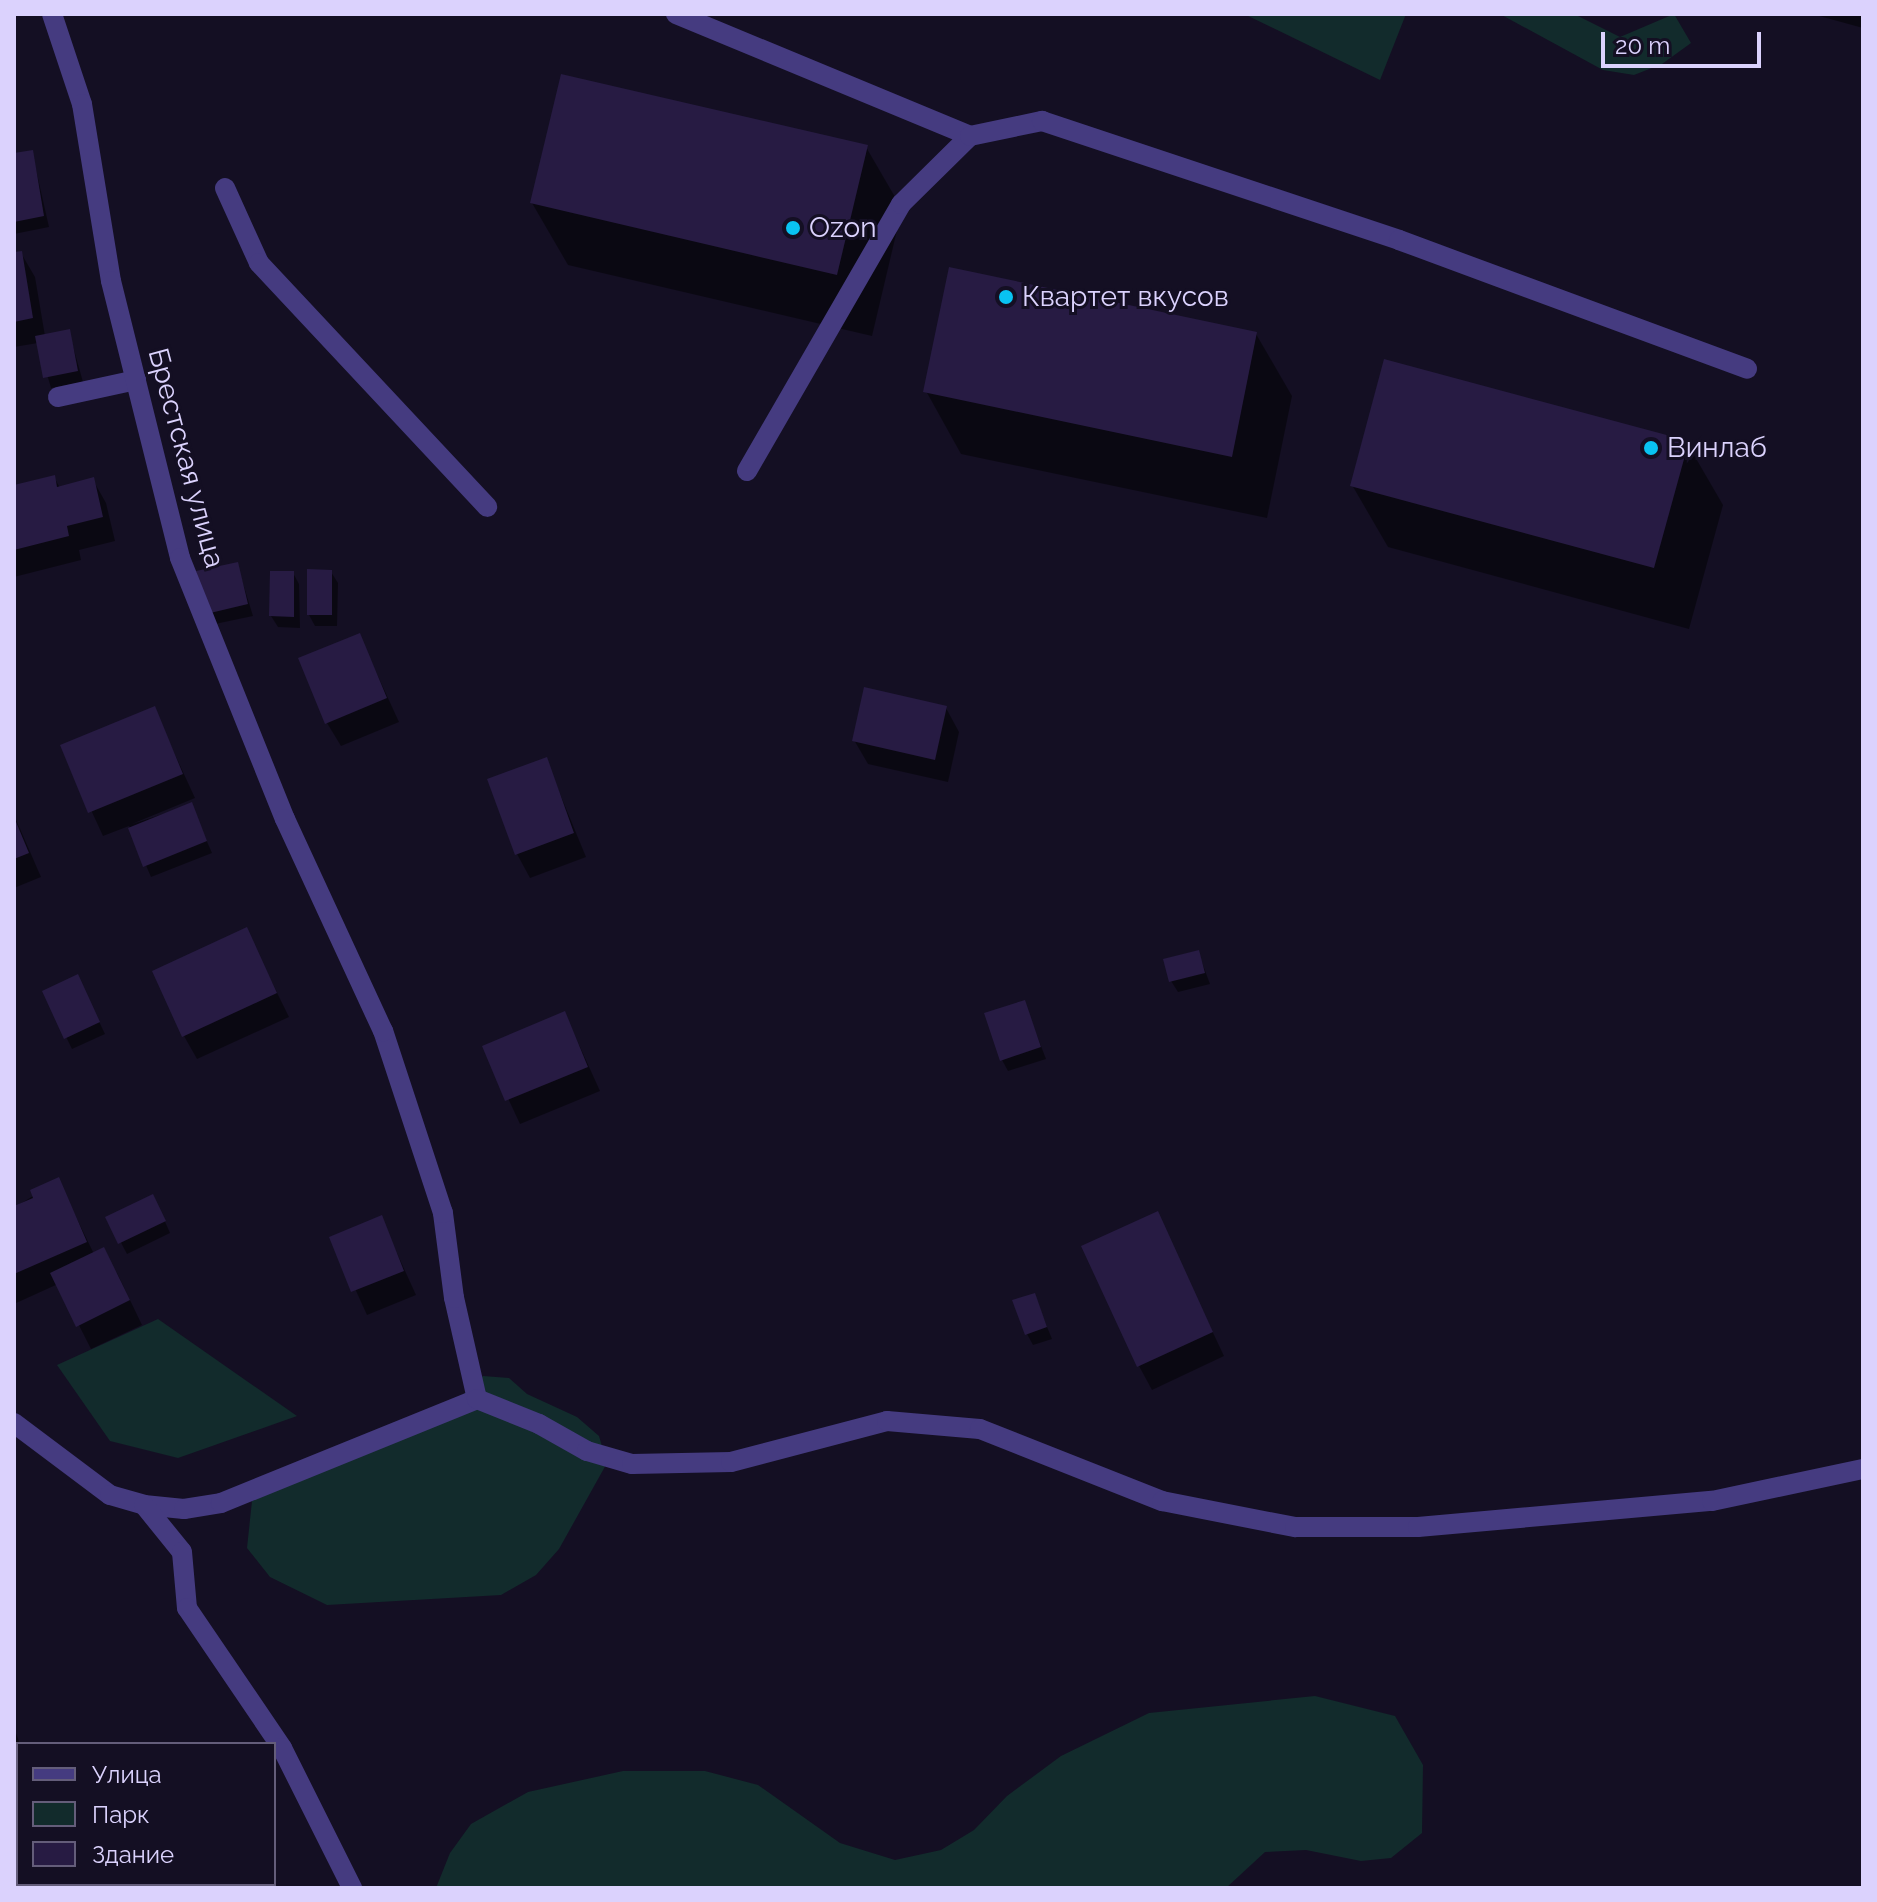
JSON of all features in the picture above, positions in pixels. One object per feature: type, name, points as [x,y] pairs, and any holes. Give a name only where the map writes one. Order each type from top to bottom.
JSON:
[{"type":"street","name":"Брестская улица","points":[[52,14],[82,104],[111,281],[180,558],[285,819],[383,1031],[443,1213],[454,1298],[477,1399]]},
{"type":"street","points":[[676,14],[970,136]]},
{"type":"street","points":[[747,471],[901,204],[970,136],[1042,121],[1399,240],[1747,369]]},
{"type":"street","points":[[225,188],[259,263],[487,507]]},
{"type":"street","points":[[58,397],[136,380]]},
{"type":"street","points":[[14,1423],[110,1495],[144,1505],[184,1509],[221,1503],[477,1399],[539,1424],[587,1451],[632,1464],[731,1462],[887,1421],[967,1426],[1162,1501],[1295,1527],[1418,1527],[1712,1501],[1863,1469]]},
{"type":"street","points":[[144,1505],[182,1552],[187,1608],[282,1748],[352,1888]]},
{"type":"green space","points":[[1244,14],[1406,14],[1380,80]]},
{"type":"green space","points":[[1500,14],[1574,14],[1620,37],[1674,14],[1691,43],[1662,64],[1634,75],[1603,70]]},
{"type":"green space","points":[[158,1319],[297,1416],[178,1458],[110,1441],[57,1365]]},
{"type":"green space","points":[[483,1376],[509,1378],[527,1394],[577,1417],[599,1436],[607,1463],[559,1549],[536,1575],[501,1595],[327,1605],[270,1577],[247,1548],[252,1501],[454,1403]]},
{"type":"green space","points":[[1315,1696],[1395,1716],[1423,1765],[1422,1833],[1391,1858],[1361,1861],[1306,1850],[1265,1852],[1226,1888],[436,1888],[450,1853],[471,1824],[528,1792],[623,1771],[705,1771],[758,1785],[840,1843],[895,1860],[941,1850],[974,1830],[1007,1796],[1061,1756],[1149,1713]]},
{"type":"building","points":[[561,74],[868,145],[837,275],[530,203]]},
{"type":"building","points":[[33,150],[44,216],[14,222],[14,153]]},
{"type":"building","points":[[22,251],[33,318],[14,322],[14,252]]},
{"type":"building","points":[[949,267],[1257,332],[1232,457],[923,392]]},
{"type":"building","points":[[70,329],[78,371],[43,378],[35,336]]},
{"type":"building","points":[[1384,359],[1689,441],[1654,568],[1350,486]]},
{"type":"building","points":[[55,475],[57,487],[94,477],[103,517],[67,526],[69,536],[14,550],[14,485]]},
{"type":"building","points":[[238,562],[248,604],[206,614],[196,571]]},
{"type":"building","points":[[307,569],[332,570],[332,615],[307,615]]},
{"type":"building","points":[[270,571],[294,571],[294,617],[269,616]]},
{"type":"building","points":[[360,633],[387,698],[325,724],[298,658]]},
{"type":"building","points":[[864,687],[947,706],[935,760],[852,741]]},
{"type":"building","points":[[155,706],[183,774],[88,813],[60,745]]},
{"type":"building","points":[[547,757],[574,833],[515,855],[487,779]]},
{"type":"building","points":[[192,802],[207,841],[143,867],[128,828]]},
{"type":"building","points":[[14,817],[29,853],[14,859]]},
{"type":"building","points":[[247,927],[277,993],[182,1037],[152,971]]},
{"type":"building","points":[[1199,950],[1205,973],[1169,982],[1163,959]]},
{"type":"building","points":[[78,974],[100,1022],[64,1039],[42,991]]},
{"type":"building","points":[[1025,1000],[1041,1047],[1000,1061],[984,1013]]},
{"type":"building","points":[[565,1011],[588,1067],[505,1101],[482,1046]]},
{"type":"building","points":[[59,1177],[87,1242],[14,1274],[14,1206],[33,1198],[30,1190]]},
{"type":"building","points":[[153,1194],[166,1221],[118,1244],[105,1217]]},
{"type":"building","points":[[1158,1211],[1213,1332],[1137,1367],[1081,1246]]},
{"type":"building","points":[[382,1215],[404,1271],[351,1292],[329,1237]]},
{"type":"building","points":[[104,1247],[130,1300],[76,1327],[50,1273]]},
{"type":"building","points":[[1035,1293],[1047,1327],[1025,1335],[1012,1300]]},
{"type":"building","points":[[14,1743],[16,1770],[14,1788]]},
{"type":"place","name":"Ozon","points":[[793,228]]},
{"type":"place","name":"Квартет вкусов","points":[[1006,297]]},
{"type":"place","name":"Винлаб","points":[[1651,448]]}]
